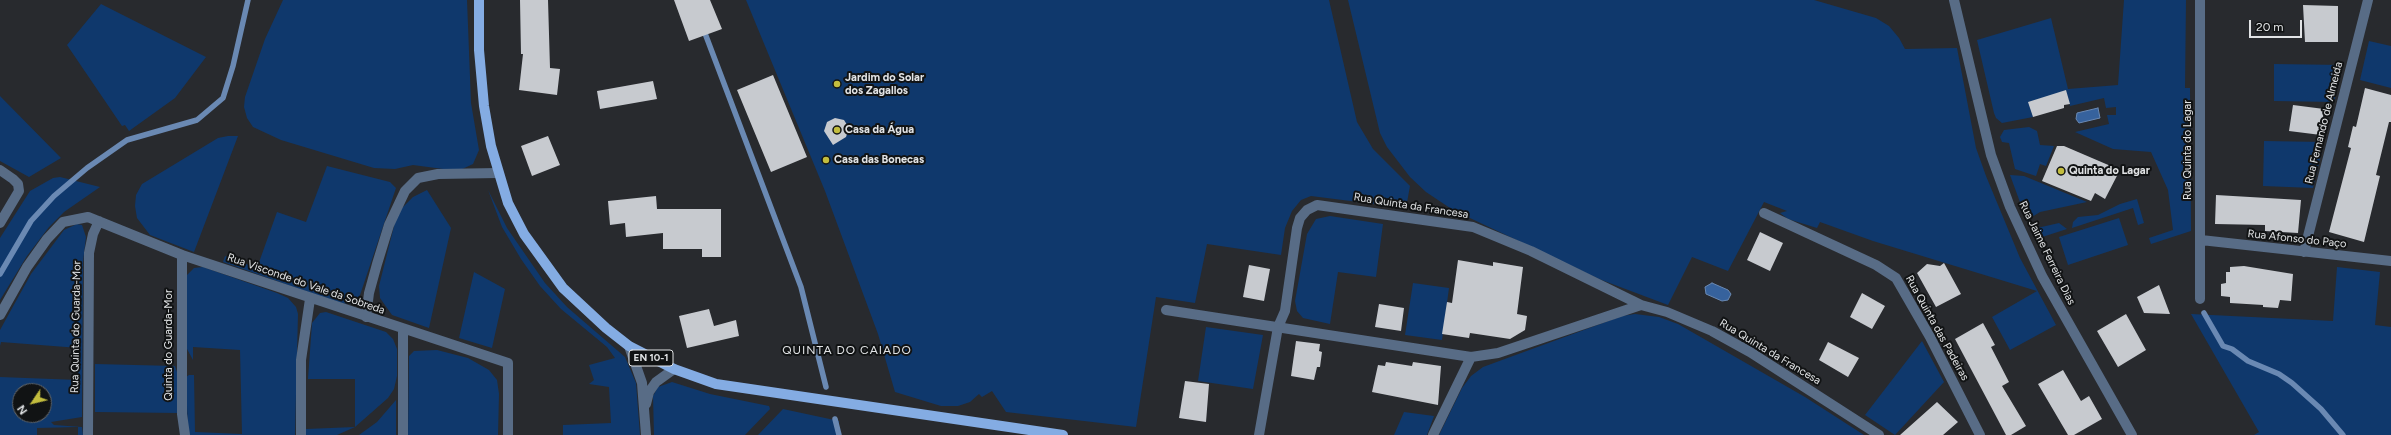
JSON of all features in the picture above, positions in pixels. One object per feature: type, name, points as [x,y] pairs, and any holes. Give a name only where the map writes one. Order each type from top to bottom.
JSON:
[{"type":"main road","name":"EN 10-1","points":[[479,0],[479,50],[484,106],[498,173],[511,210],[524,234],[563,288],[585,309],[630,346],[674,368],[716,384],[1063,435]]},
{"type":"street","name":"Rua Jaime Ferreira Dias","points":[[1954,0],[1992,155],[2010,207],[2042,276],[2132,435]]},
{"type":"street","name":"Rua Quinta do Lagar","points":[[2200,0],[2200,299]]},
{"type":"street","name":"Rua Fernando de Almeida","points":[[2304,252],[2368,0]]},
{"type":"street","points":[[0,170],[18,184],[19,191],[0,223]]},
{"type":"street","points":[[366,317],[369,293],[389,225],[405,191],[418,178],[438,174],[498,173]]},
{"type":"street","name":"Rua Quinta da Francesa","points":[[1259,435],[1278,327],[1284,311],[1300,218],[1308,210],[1317,205],[1472,227],[1531,251],[1641,305],[1667,312],[1706,328],[1750,352],[1879,435]]},
{"type":"street","name":"Rua Quinta das Padeiras","points":[[1764,213],[1876,265],[1896,278],[1930,337],[1980,435]]},
{"type":"street","name":"Rua Visconde do Vale da Sobreda","points":[[0,315],[27,267],[47,239],[63,222],[88,217],[182,255],[403,330],[508,363],[508,435]]},
{"type":"street","name":"Rua Quinta do Guarda-Mor","points":[[88,435],[89,253],[93,234],[99,221]]},
{"type":"street","name":"Rua Afonso do Paço","points":[[2201,240],[2391,261]]},
{"type":"street","name":"Quinta do Guarda-Mor","points":[[182,255],[182,414],[185,435]]},
{"type":"street","points":[[301,435],[301,360],[310,299]]},
{"type":"street","points":[[1166,310],[1471,357],[1498,353],[1641,305]]},
{"type":"street","points":[[403,330],[403,435]]},
{"type":"street","points":[[630,346],[642,383],[646,435]]},
{"type":"street","points":[[1433,435],[1471,357]]},
{"type":"street","points":[[644,408],[649,392],[656,382],[674,368]]},
{"type":"shaded area","points":[[283,0],[467,0],[471,103],[479,150],[473,164],[458,171],[413,165],[395,169],[374,168],[281,140],[253,127],[247,118],[244,107],[245,97],[265,39]]},
{"type":"shaded area","points":[[746,0],[1329,0],[1357,122],[1373,149],[1410,186],[1406,208],[1311,196],[1301,200],[1292,211],[1285,228],[1281,255],[1207,244],[1195,303],[1156,297],[1136,427],[1006,412],[992,391],[982,397],[979,394],[970,402],[958,406],[941,406],[895,392],[878,334],[825,191]]},
{"type":"shaded area","points":[[1348,0],[1814,0],[1876,18],[1889,26],[1899,38],[1905,49],[1957,48],[1976,148],[1986,176],[2020,258],[2056,325],[2010,350],[1992,317],[2037,291],[1873,241],[1820,222],[1817,228],[1788,219],[1780,213],[1787,211],[1764,202],[1728,271],[1692,257],[1668,305],[1599,279],[1453,210],[1426,192],[1410,177],[1387,147],[1380,133]]},
{"type":"shaded area","points":[[2124,0],[2186,0],[2185,88],[2190,88],[2191,231],[2151,244],[2149,238],[2173,230],[2168,190],[2151,152],[2113,149],[2075,132],[2109,124],[2107,115],[2116,115],[2116,107],[2106,108],[2104,98],[2070,106],[2066,91],[2029,102],[2033,117],[2002,123],[1996,118],[1994,113],[1977,40],[2051,18],[2068,89],[2118,85]]},
{"type":"shaded area","points":[[101,4],[206,57],[175,98],[129,131],[125,125],[122,126],[67,45]]},
{"type":"shaded area","points":[[2369,41],[2391,46],[2391,88],[2360,80]]},
{"type":"shaded area","points":[[2274,64],[2343,65],[2334,102],[2274,101]]},
{"type":"shaded area","points":[[0,96],[61,158],[29,177],[0,161]]},
{"type":"shaded area","points":[[2098,108],[2100,118],[2079,123],[2076,119],[2077,113]]},
{"type":"shaded area","points":[[2029,127],[2037,131],[2040,145],[2054,146],[2046,166],[2040,164],[2036,176],[2015,169],[2009,143],[2002,142],[2000,137],[2004,130]]},
{"type":"shaded area","points":[[238,136],[194,252],[150,235],[137,218],[135,206],[136,195],[142,184],[218,138]]},
{"type":"shaded area","points":[[2264,141],[2324,142],[2313,188],[2263,186]]},
{"type":"shaded area","points":[[327,166],[390,182],[396,188],[359,298],[353,304],[339,303],[223,262],[225,256],[257,268],[277,212],[306,222]]},
{"type":"shaded area","points":[[2010,175],[2024,176],[2087,202],[2040,212],[2032,217],[2024,213]]},
{"type":"shaded area","points":[[60,177],[100,187],[64,212],[49,227],[27,256],[0,300],[0,238],[30,191],[53,178]]},
{"type":"shaded area","points":[[427,190],[451,228],[429,328],[392,315],[380,298],[379,286],[395,222],[402,208],[413,197]]},
{"type":"shaded area","points":[[488,190],[507,228],[545,283],[567,307],[625,357],[636,383],[640,435],[563,435],[563,425],[611,423],[609,387],[589,384],[594,380],[589,365],[615,358],[607,347],[561,309],[540,286],[521,259],[502,227]]},
{"type":"shaded area","points":[[2137,199],[2144,223],[2138,225],[2133,208],[2072,228],[2073,222],[2078,217],[2098,215],[2120,204]]},
{"type":"shaded area","points":[[1330,216],[1383,224],[1376,277],[1338,272],[1330,324],[1303,318],[1297,311],[1295,301],[1307,234],[1316,219]]},
{"type":"shaded area","points":[[2119,218],[2128,245],[2068,265],[2059,237]]},
{"type":"shaded area","points":[[2059,223],[2067,229],[2036,239],[2037,228]]},
{"type":"shaded area","points":[[77,224],[82,225],[86,237],[83,262],[82,417],[52,422],[52,383],[12,383],[12,423],[52,423],[54,425],[82,427],[83,435],[78,435],[78,427],[37,428],[37,435],[0,435],[0,377],[78,380],[79,348],[1,342],[0,346],[0,330],[31,274],[64,230]]},
{"type":"shaded area","points":[[203,267],[277,293],[288,298],[296,307],[298,314],[295,435],[188,435],[186,377],[189,375],[194,375],[195,432],[242,434],[240,350],[193,347],[193,360],[187,349],[187,275],[194,268]]},
{"type":"shaded area","points":[[2337,267],[2380,272],[2375,325],[2391,327],[2391,435],[2254,435],[2259,432],[2191,314],[2333,321]]},
{"type":"shaded area","points":[[474,272],[505,289],[492,348],[459,338]]},
{"type":"shaded area","points":[[1413,283],[1449,288],[1442,340],[1405,335]]},
{"type":"shaded area","points":[[1712,283],[1728,290],[1731,294],[1728,300],[1722,301],[1706,294],[1705,287]]},
{"type":"shaded area","points":[[326,312],[386,332],[393,339],[397,349],[397,376],[394,389],[388,398],[355,427],[355,379],[308,379],[312,323],[320,313]]},
{"type":"shaded area","points":[[1635,314],[1659,317],[1678,324],[1805,397],[1864,435],[1439,435],[1462,388],[1471,376],[1483,367],[1622,316]]},
{"type":"shaded area","points":[[1206,327],[1263,335],[1253,389],[1198,381]]},
{"type":"shaded area","points":[[1922,341],[1944,382],[1895,435],[1865,415]]},
{"type":"shaded area","points":[[437,350],[468,358],[489,370],[497,380],[499,394],[498,435],[408,435],[409,356],[414,351]]},
{"type":"shaded area","points":[[95,364],[175,366],[179,378],[179,413],[95,412]]},
{"type":"shaded area","points":[[672,382],[710,394],[769,406],[770,409],[745,435],[654,435],[653,396],[658,387]]},
{"type":"shaded area","points":[[396,400],[396,435],[359,435],[377,422]]},
{"type":"shaded area","points":[[783,409],[839,421],[838,435],[758,435]]},
{"type":"shaded area","points":[[1404,412],[1434,416],[1427,435],[1394,435]]},
{"type":"shaded area","points":[[355,427],[337,435],[306,435],[306,429]]},
{"type":"building","points":[[520,0],[548,0],[550,68],[560,69],[557,95],[519,90],[523,54],[521,54]]},
{"type":"building","points":[[674,0],[710,0],[722,29],[689,41]]},
{"type":"building","points":[[2303,5],[2338,6],[2338,42],[2305,42]]},
{"type":"building","points":[[773,75],[807,157],[771,172],[737,90]]},
{"type":"building","points":[[653,81],[657,99],[600,109],[597,91]]},
{"type":"building","points":[[2365,88],[2391,95],[2391,122],[2389,122],[2376,175],[2380,176],[2364,242],[2329,232],[2351,148],[2348,147],[2353,126],[2356,127]]},
{"type":"building","points":[[2066,90],[2070,104],[2064,105],[2064,108],[2033,117],[2028,102]]},
{"type":"building","points":[[2293,105],[2324,109],[2321,135],[2289,131]]},
{"type":"building","name":"Casa da Água","points":[[835,118],[844,120],[849,128],[846,137],[833,145],[824,131],[827,122]]},
{"type":"building","points":[[548,136],[560,165],[532,176],[521,146]]},
{"type":"building","points":[[2057,146],[2064,146],[2120,170],[2105,199],[2095,193],[2091,201],[2042,181]]},
{"type":"building","points":[[2216,195],[2301,200],[2298,233],[2265,231],[2265,225],[2215,224]]},
{"type":"building","points":[[656,196],[657,209],[721,209],[721,257],[702,257],[702,249],[663,249],[663,233],[626,237],[625,223],[610,225],[608,201]]},
{"type":"building","points":[[1760,232],[1783,243],[1770,271],[1747,260]]},
{"type":"building","points":[[1458,260],[1493,266],[1493,262],[1523,267],[1517,314],[1527,316],[1525,330],[1510,339],[1470,333],[1469,338],[1442,334],[1447,302],[1452,303]]},
{"type":"building","points":[[1944,263],[1961,294],[1936,307],[1917,273],[1927,264],[1940,266]]},
{"type":"building","points":[[1249,265],[1270,269],[1264,301],[1243,297]]},
{"type":"building","points":[[2244,266],[2293,274],[2291,301],[2280,300],[2278,308],[2263,307],[2263,305],[2230,303],[2230,297],[2221,296],[2221,284],[2226,283],[2226,272],[2230,272],[2230,267]]},
{"type":"building","points":[[2159,285],[2170,314],[2144,313],[2137,297]]},
{"type":"building","points":[[1862,293],[1885,306],[1872,329],[1850,317]]},
{"type":"building","points":[[1379,304],[1404,308],[1401,331],[1375,327]]},
{"type":"building","points":[[709,309],[714,326],[736,320],[739,336],[687,348],[679,316]]},
{"type":"building","points":[[2126,314],[2146,350],[2118,367],[2097,331]]},
{"type":"building","points":[[1983,323],[1995,345],[1991,347],[2009,382],[2002,386],[2026,426],[2011,435],[2006,435],[1955,339]]},
{"type":"building","points":[[1296,341],[1320,344],[1319,351],[1322,352],[1320,367],[1317,367],[1314,380],[1291,376]]},
{"type":"building","points":[[1828,342],[1859,358],[1848,377],[1819,360]]},
{"type":"building","points":[[1386,362],[1412,366],[1413,362],[1441,366],[1438,405],[1372,392],[1378,365],[1385,366]]},
{"type":"building","points":[[2063,370],[2081,401],[2089,396],[2102,419],[2074,435],[2068,435],[2038,384]]},
{"type":"building","points":[[1185,381],[1209,384],[1206,422],[1179,418]]},
{"type":"building","points":[[1937,402],[1958,422],[1943,435],[1900,435]]},
{"type":"waterway","points":[[0,274],[31,221],[54,196],[87,168],[127,140],[197,120],[223,98],[233,66],[248,0]]},
{"type":"waterway","points":[[703,28],[801,287],[826,387]]},
{"type":"waterway","points":[[2204,313],[2223,346],[2232,349],[2248,361],[2279,374],[2292,383],[2321,409],[2343,435]]},
{"type":"waterway","points":[[835,419],[839,435]]},
{"type":"place","name":"Jardim do Solar dos Zagallos","points":[[837,84]]},
{"type":"place","name":"Casa da Água","points":[[837,130]]},
{"type":"place","name":"Casa das Bonecas","points":[[826,160]]},
{"type":"place","name":"Quinta do Lagar","points":[[2061,171]]},
{"type":"district","name":"QUINTA DO CAIADO","points":[[847,350]]}]
